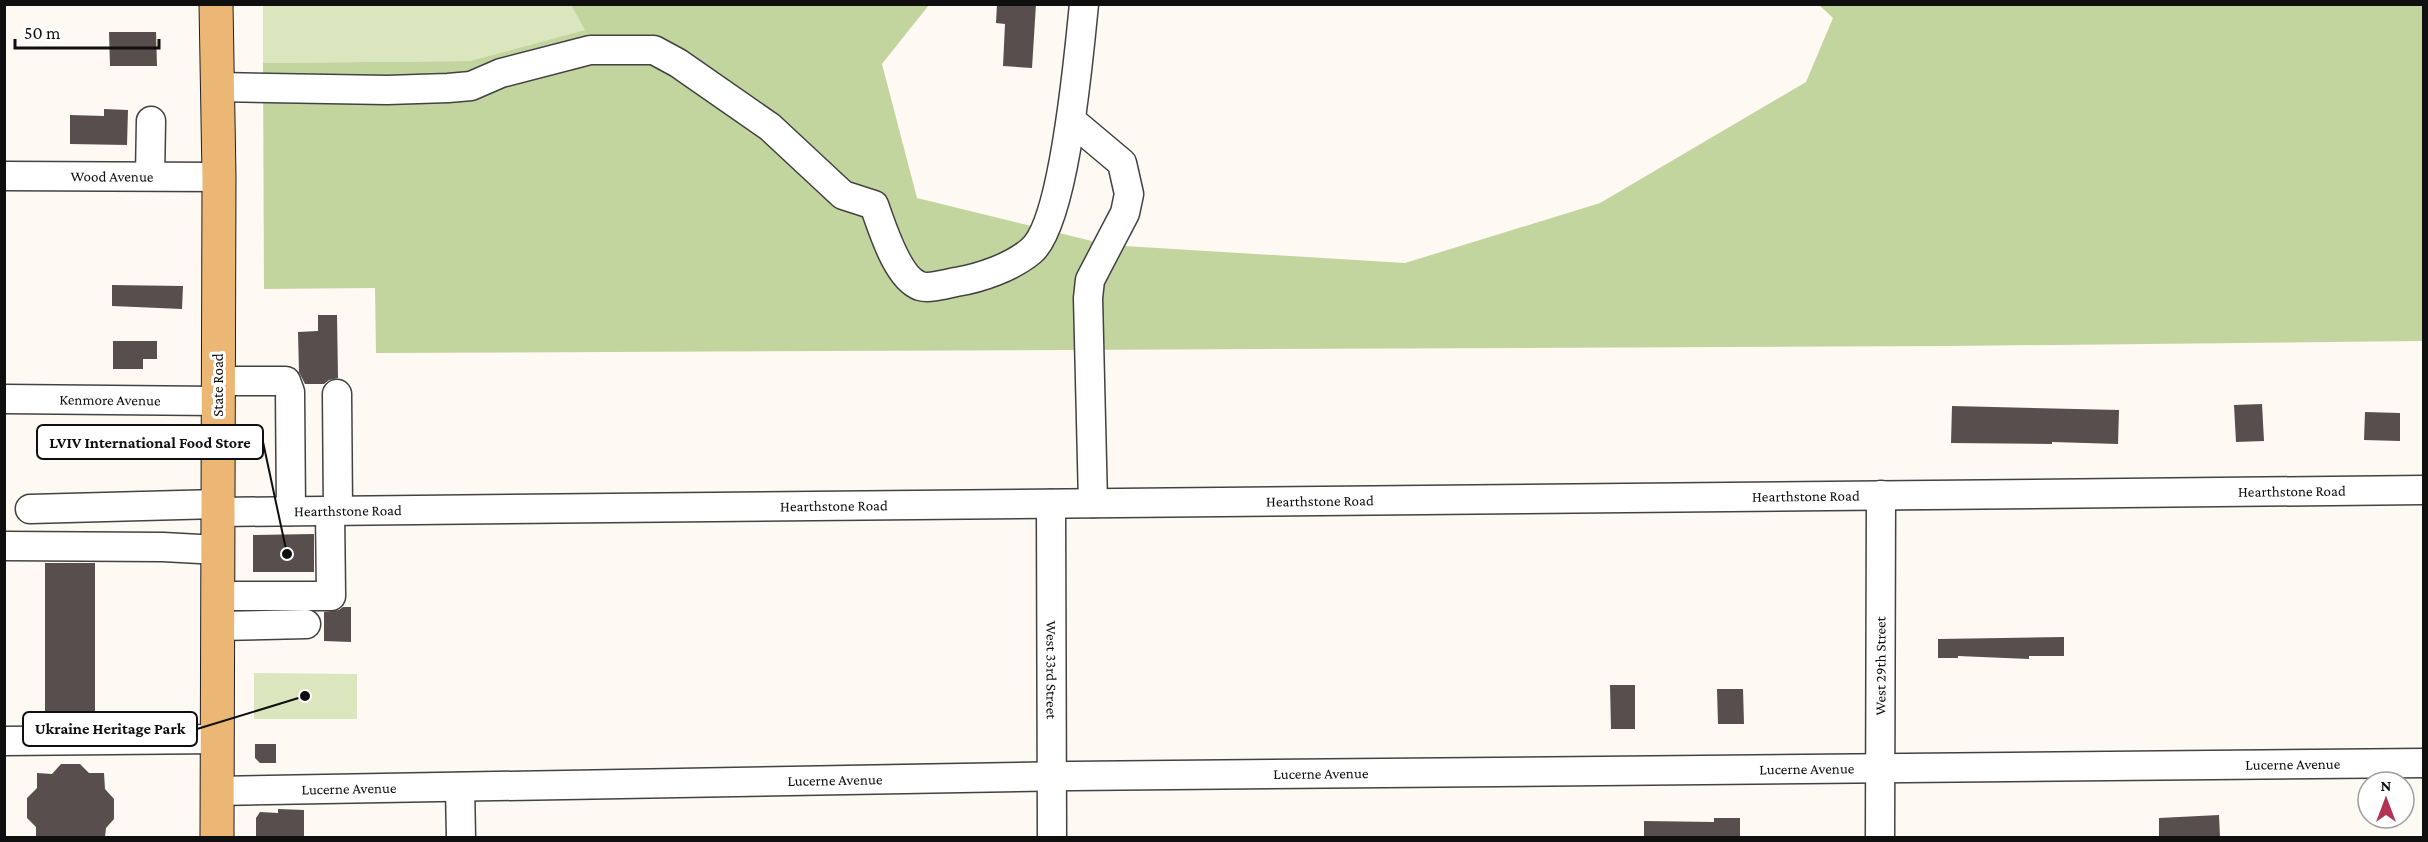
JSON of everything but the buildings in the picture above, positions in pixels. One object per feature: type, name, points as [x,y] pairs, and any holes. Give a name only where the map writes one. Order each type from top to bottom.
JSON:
[{"type":"main road","name":"State Road","points":[[216,4],[219,177],[217,837]]},
{"type":"street","points":[[218,87],[387,90],[448,88],[471,86],[501,73],[590,50],[654,50],[678,63],[770,127],[843,195],[874,205],[898,265],[910,280],[925,287],[962,281],[998,270],[1032,251],[1044,236],[1051,216],[1072,121],[1084,4]]},
{"type":"street","points":[[150,176],[151,121]]},
{"type":"street","points":[[1072,121],[1122,163],[1130,194],[1125,213],[1090,280],[1088,298],[1093,503]]},
{"type":"street","name":"Wood Avenue","points":[[4,176],[219,177]]},
{"type":"street","name":"Kenmore Avenue","points":[[4,399],[218,391],[286,381],[290,392],[291,511]]},
{"type":"street","points":[[218,611],[273,596],[331,596],[337,394]]},
{"type":"street","name":"Hearthstone Road","points":[[30,509],[218,508],[334,511],[2424,490]]},
{"type":"street","name":"West 29th Street","points":[[1880,837],[1881,495]]},
{"type":"street","name":"West 33rd Street","points":[[1051,504],[1052,837]]},
{"type":"street","points":[[4,546],[164,547],[218,550]]},
{"type":"street","points":[[273,596],[274,625]]},
{"type":"street","points":[[218,611],[274,625],[306,624]]},
{"type":"street","points":[[4,741],[218,739]]},
{"type":"street","name":"Lucerne Avenue","points":[[217,791],[1052,777],[2424,763]]},
{"type":"street","points":[[460,787],[461,837]]},
{"type":"green space","points":[[263,5],[571,5],[586,30],[470,61],[263,63]]},
{"type":"green space","points":[[571,5],[929,5],[882,64],[917,198],[1108,245],[1405,263],[1600,203],[1806,82],[1833,18],[1819,5],[2423,5],[2423,341],[1951,346],[376,353],[375,288],[264,289],[263,63],[470,61],[585,30]]},
{"type":"green space","points":[[254,673],[357,674],[357,719],[254,719]]},
{"type":"place","name":"LVIV International Food Store","points":[[287,554]]},
{"type":"place","name":"Ukraine Heritage Park","points":[[305,696]]}]
